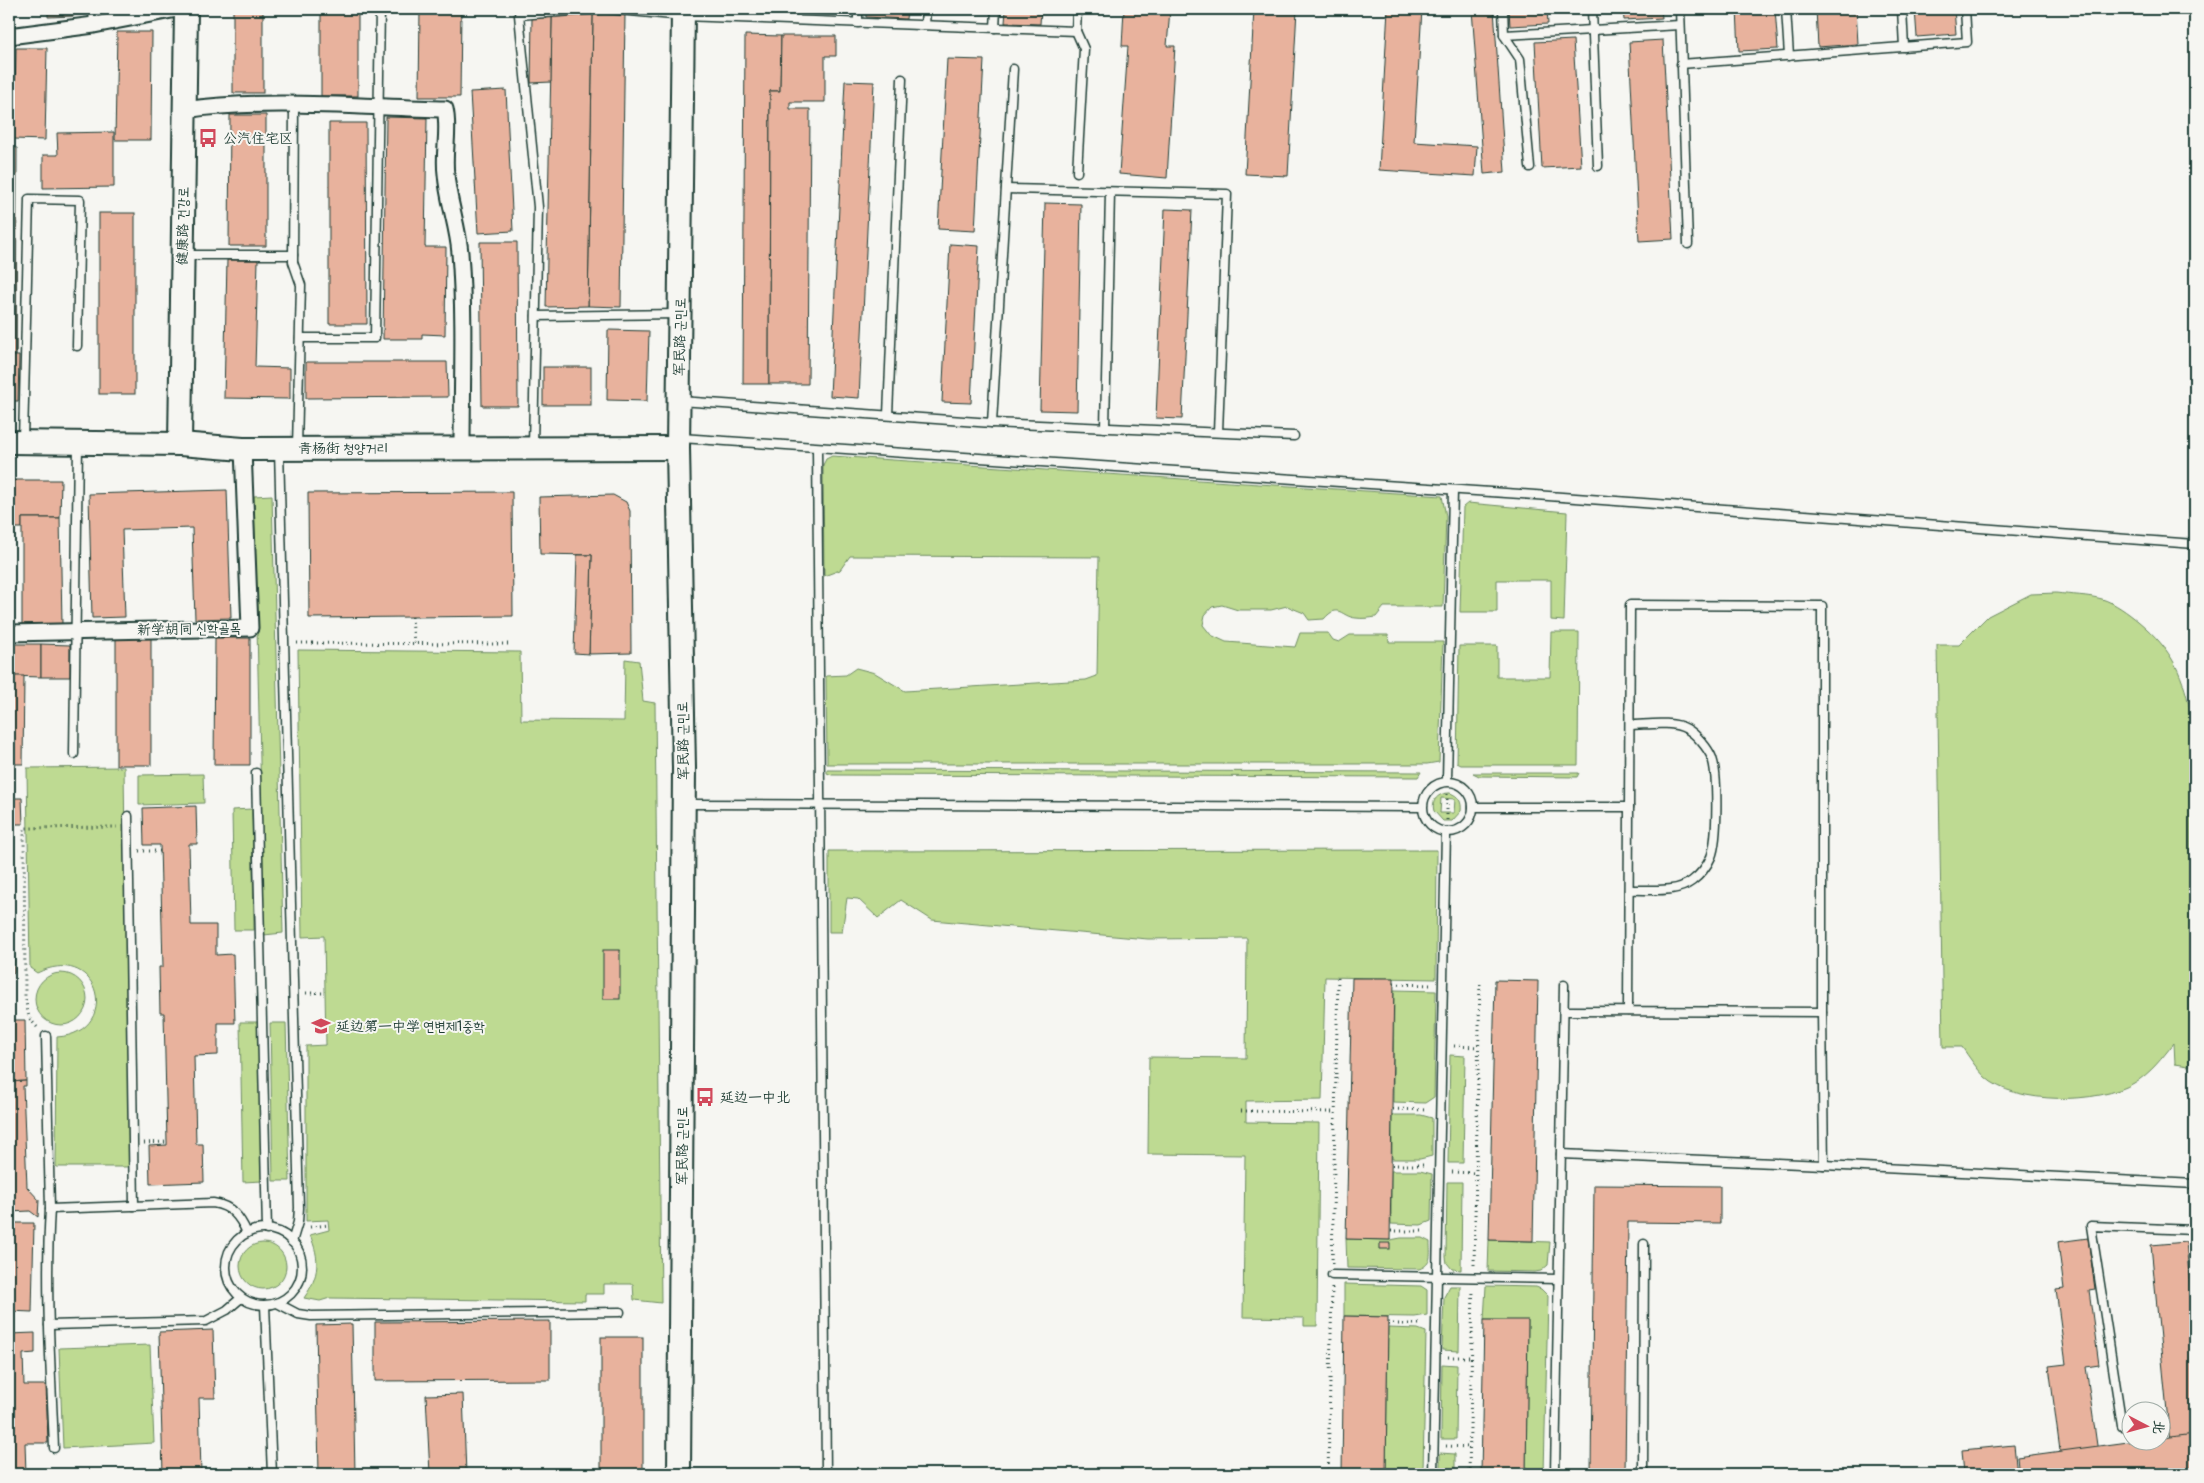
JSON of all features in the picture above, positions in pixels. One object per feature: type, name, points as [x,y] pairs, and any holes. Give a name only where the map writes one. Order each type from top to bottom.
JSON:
[{"type":"street","points":[[9,36],[94,25],[178,9]]},
{"type":"street","name":"健康路 건강로","points":[[180,444],[186,9]]},
{"type":"street","name":"军民路 군민로","points":[[679,1474],[684,804],[678,443],[683,12]]},
{"type":"street","points":[[184,110],[217,105],[294,105],[444,110],[446,115],[446,176],[455,213],[462,280],[462,448]]},
{"type":"street","name":"青杨街 청양거리","points":[[16,442],[180,444],[243,449],[532,448],[678,443]]},
{"type":"street","name":"新学胡同 신학골목","points":[[9,632],[250,628],[243,449]]},
{"type":"lane","points":[[93,9],[94,25]]},
{"type":"lane","points":[[300,338],[375,338],[377,107],[380,9]]},
{"type":"lane","points":[[532,448],[538,207],[519,15],[600,9]]},
{"type":"lane","points":[[609,9],[858,23],[1076,31]]},
{"type":"lane","points":[[796,9],[796,20]]},
{"type":"lane","points":[[858,9],[858,23]]},
{"type":"lane","points":[[925,25],[926,9]]},
{"type":"lane","points":[[995,28],[996,9]]},
{"type":"lane","points":[[1077,9],[1076,31],[1084,49],[1077,172]]},
{"type":"lane","points":[[1503,9],[1504,35],[1520,60],[1530,167]]},
{"type":"lane","points":[[1592,9],[1598,166]]},
{"type":"lane","points":[[1680,9],[1688,244]]},
{"type":"lane","points":[[1786,9],[1788,56]]},
{"type":"lane","points":[[1902,9],[1904,47]]},
{"type":"lane","points":[[1682,64],[1967,42],[1965,9]]},
{"type":"lane","points":[[1504,35],[1680,25]]},
{"type":"lane","points":[[992,423],[1013,69]]},
{"type":"lane","points":[[888,415],[902,79]]},
{"type":"lane","points":[[292,1242],[299,1208],[284,643],[288,448],[300,338],[301,285],[293,262],[294,105]]},
{"type":"lane","points":[[1006,189],[1227,194],[1218,432]]},
{"type":"lane","points":[[1105,428],[1110,192]]},
{"type":"lane","points":[[16,442],[30,199],[80,200],[77,346]]},
{"type":"lane","points":[[182,255],[294,255]]},
{"type":"lane","points":[[536,316],[680,314]]},
{"type":"lane","points":[[679,401],[992,423],[1294,436]]},
{"type":"lane","points":[[74,754],[78,442]]},
{"type":"lane","points":[[678,443],[817,448],[1453,490],[2195,544]]},
{"type":"lane","points":[[817,448],[826,1474]]},
{"type":"lane","points":[[1447,781],[1453,490]]},
{"type":"lane","points":[[1628,1011],[1630,605],[1822,606],[1824,1165]]},
{"type":"lane","points":[[1629,890],[1673,889],[1692,881],[1703,870],[1711,856],[1715,828],[1715,773],[1711,756],[1702,743],[1687,729],[1675,725],[1630,725]]},
{"type":"lane","points":[[256,773],[267,1230]]},
{"type":"lane","points":[[1447,781],[1463,786],[1472,799],[1473,808],[1468,823],[1462,828],[1446,832],[1432,827],[1427,822],[1422,807],[1423,799],[1432,786],[1447,781]]},
{"type":"lane","points":[[684,804],[1422,807]]},
{"type":"lane","points":[[1473,808],[1629,807]]},
{"type":"lane","points":[[128,816],[134,1206]]},
{"type":"lane","points":[[1433,1474],[1446,832]]},
{"type":"lane","points":[[1555,1474],[1564,985]]},
{"type":"lane","points":[[1564,1011],[1822,1012]]},
{"type":"lane","points":[[46,1036],[50,1208],[48,1237],[49,1325],[54,1448]]},
{"type":"lane","points":[[1561,1154],[2195,1184]]},
{"type":"lane","points":[[50,1208],[224,1204],[234,1211],[242,1221],[247,1233]]},
{"type":"lane","points":[[2122,1426],[2091,1226],[2195,1230]]},
{"type":"lane","points":[[267,1230],[283,1234],[292,1242],[299,1253],[302,1265],[301,1277],[292,1293],[277,1303],[265,1306],[252,1304],[241,1298],[230,1282],[226,1264],[230,1251],[237,1241],[247,1233],[267,1230]]},
{"type":"lane","points":[[1643,1474],[1644,1244]]},
{"type":"lane","points":[[1332,1275],[1558,1279]]},
{"type":"lane","points":[[49,1325],[206,1321],[227,1310],[241,1298]]},
{"type":"lane","points":[[277,1303],[298,1314],[311,1316],[620,1312]]},
{"type":"lane","points":[[265,1306],[272,1474]]},
{"type":"path","points":[[412,617],[414,643]]},
{"type":"path","points":[[284,643],[511,644]]},
{"type":"path","points":[[1446,832],[1447,781]]},
{"type":"path","points":[[46,1036],[29,1018],[26,1010],[24,828],[128,827]]},
{"type":"path","points":[[129,851],[160,850]]},
{"type":"path","points":[[1328,1474],[1338,977]]},
{"type":"path","points":[[1470,1474],[1480,981]]},
{"type":"path","points":[[1394,984],[1443,985]]},
{"type":"path","points":[[303,993],[325,993]]},
{"type":"path","points":[[1442,1046],[1479,1047]]},
{"type":"path","points":[[1392,1109],[1441,1110]]},
{"type":"path","points":[[1241,1111],[1336,1112]]},
{"type":"path","points":[[133,1144],[167,1142]]},
{"type":"path","points":[[1392,1165],[1476,1173]]},
{"type":"path","points":[[296,1228],[329,1225]]},
{"type":"path","points":[[1391,1231],[1438,1231]]},
{"type":"path","points":[[1388,1324],[1436,1324]]},
{"type":"path","points":[[1436,1356],[1472,1357]]},
{"type":"path","points":[[1434,1446],[1470,1447]]},
{"type":"green space","points":[[832,456],[1442,496],[1446,516],[1443,607],[1384,607],[1376,617],[1363,618],[1351,617],[1337,611],[1329,614],[1324,619],[1309,620],[1304,613],[1287,606],[1271,610],[1238,610],[1222,605],[1212,607],[1205,615],[1203,625],[1211,635],[1226,642],[1295,647],[1300,633],[1328,633],[1333,640],[1339,642],[1350,635],[1388,635],[1389,642],[1443,642],[1439,762],[1427,764],[827,764],[826,676],[846,675],[856,668],[875,673],[905,691],[1086,680],[1097,676],[1099,557],[850,556],[840,570],[824,576],[823,465],[826,459]]},
{"type":"green space","points":[[272,495],[283,933],[264,935],[254,496]]},
{"type":"green space","points":[[1468,503],[1567,512],[1564,621],[1551,620],[1551,580],[1497,580],[1497,612],[1460,612],[1463,507]]},
{"type":"green space","points":[[2056,593],[2107,601],[2126,612],[2150,632],[2169,654],[2175,665],[2185,689],[2192,719],[2189,1066],[2175,1064],[2174,1043],[2151,1070],[2134,1083],[2101,1095],[2080,1098],[2036,1097],[2016,1093],[1998,1086],[1985,1077],[1962,1047],[1943,1047],[1937,645],[1959,645],[1988,616],[2031,594]]},
{"type":"green space","points":[[1551,632],[1579,632],[1578,765],[1461,765],[1457,763],[1459,646],[1497,646],[1497,677],[1550,677]]},
{"type":"green space","points":[[298,650],[520,652],[521,720],[624,721],[625,659],[639,661],[643,701],[655,703],[661,1303],[634,1300],[633,1284],[604,1284],[604,1294],[585,1294],[585,1301],[330,1298],[320,1301],[304,1298],[313,1282],[317,1267],[316,1252],[310,1235],[329,1230],[328,1220],[306,1221],[306,1046],[326,1045],[324,936],[302,937]]},
{"type":"green space","points":[[124,767],[129,1167],[56,1167],[57,1037],[77,1032],[90,1021],[96,1007],[95,992],[89,979],[76,969],[59,967],[37,973],[30,968],[27,768]]},
{"type":"green space","points":[[827,770],[1421,772],[1418,777],[832,775],[827,773]]},
{"type":"green space","points":[[1473,773],[1579,773],[1577,777],[1479,776]]},
{"type":"green space","points":[[203,774],[204,803],[139,805],[139,775]]},
{"type":"green space","points":[[1446,793],[1456,796],[1461,805],[1461,811],[1452,821],[1443,821],[1434,811],[1433,807],[1436,798]],"holes":[[[1441,798],[1455,799],[1454,813],[1440,813]]]},
{"type":"green space","points":[[252,809],[254,930],[234,930],[232,810]]},
{"type":"green space","points":[[1437,850],[1436,979],[1325,977],[1322,1100],[1246,1101],[1246,1122],[1319,1123],[1317,1326],[1304,1326],[1304,1318],[1243,1317],[1245,1155],[1148,1154],[1149,1057],[1246,1058],[1247,938],[1148,939],[932,920],[901,900],[878,918],[858,899],[847,898],[842,932],[829,932],[829,851]]},
{"type":"green space","points":[[61,973],[71,975],[79,981],[85,989],[87,999],[85,1009],[79,1017],[71,1023],[61,1025],[51,1023],[43,1017],[37,1009],[35,999],[37,989],[43,981],[51,975]]},
{"type":"green space","points":[[1394,990],[1436,991],[1434,1097],[1425,1103],[1393,1102]]},
{"type":"green space","points":[[240,1022],[259,1022],[262,1181],[243,1182]]},
{"type":"green space","points":[[270,1023],[286,1023],[290,1181],[273,1181]]},
{"type":"green space","points":[[1450,1055],[1465,1056],[1463,1163],[1448,1163]]},
{"type":"green space","points":[[1392,1115],[1421,1115],[1432,1118],[1432,1156],[1420,1159],[1392,1159]]},
{"type":"green space","points":[[1391,1171],[1420,1171],[1432,1174],[1431,1221],[1421,1225],[1391,1224]]},
{"type":"green space","points":[[1447,1182],[1462,1182],[1461,1270],[1452,1269],[1447,1263],[1446,1257]]},
{"type":"green space","points":[[1422,1238],[1430,1242],[1430,1258],[1427,1264],[1419,1269],[1347,1268],[1346,1239],[1390,1240]]},
{"type":"green space","points":[[1489,1240],[1550,1242],[1548,1265],[1541,1271],[1535,1272],[1488,1271]]},
{"type":"green space","points":[[258,1243],[268,1243],[282,1253],[286,1266],[282,1279],[276,1285],[268,1289],[258,1289],[244,1279],[240,1271],[240,1261],[250,1247]]},
{"type":"green space","points":[[1344,1284],[1421,1286],[1427,1290],[1427,1315],[1415,1317],[1344,1316]]},
{"type":"green space","points":[[1450,1286],[1460,1286],[1459,1351],[1442,1350],[1444,1297]]},
{"type":"green space","points":[[1486,1286],[1536,1287],[1548,1296],[1544,1474],[1526,1474],[1528,1321],[1484,1320]]},
{"type":"green space","points":[[1388,1328],[1418,1329],[1426,1332],[1423,1470],[1386,1472]]},
{"type":"green space","points":[[150,1345],[154,1443],[63,1448],[59,1348]]},
{"type":"green space","points":[[1442,1364],[1457,1365],[1456,1439],[1441,1439]]},
{"type":"green space","points":[[1440,1453],[1455,1454],[1455,1474],[1440,1474]]},
{"type":"building","points":[[48,9],[74,9],[74,16],[48,17]]},
{"type":"building","points":[[233,9],[263,9],[263,93],[233,93]]},
{"type":"building","points":[[321,9],[358,9],[358,96],[321,96]]},
{"type":"building","points":[[420,9],[461,9],[460,97],[419,97]]},
{"type":"building","points":[[866,9],[907,9],[906,19],[866,17]]},
{"type":"building","points":[[1006,9],[1041,9],[1040,24],[1005,23]]},
{"type":"building","points":[[1124,9],[1170,9],[1167,46],[1175,46],[1167,178],[1119,174],[1128,46],[1122,46]]},
{"type":"building","points":[[1254,9],[1297,9],[1288,176],[1245,174]]},
{"type":"building","points":[[1388,9],[1422,9],[1414,142],[1477,146],[1475,176],[1379,170]]},
{"type":"building","points":[[1472,9],[1494,9],[1505,172],[1484,174]]},
{"type":"building","points":[[1509,9],[1547,9],[1548,24],[1510,26]]},
{"type":"building","points":[[1623,9],[1661,9],[1662,18],[1624,20]]},
{"type":"building","points":[[1737,9],[1775,9],[1778,49],[1739,51]]},
{"type":"building","points":[[1816,9],[1856,9],[1858,44],[1818,47]]},
{"type":"building","points":[[1915,9],[1954,9],[1956,34],[1917,37]]},
{"type":"building","points":[[593,13],[625,13],[621,307],[588,306]]},
{"type":"building","points":[[593,13],[588,306],[546,307],[552,17]]},
{"type":"building","points":[[552,17],[551,82],[531,83],[532,18]]},
{"type":"building","points":[[117,32],[152,32],[151,140],[115,140]]},
{"type":"building","points":[[745,35],[781,36],[780,91],[770,91],[769,384],[743,384]]},
{"type":"building","points":[[781,36],[836,36],[836,56],[825,56],[825,102],[790,102],[790,109],[810,109],[808,384],[769,384],[770,91],[780,91]]},
{"type":"building","points":[[1573,40],[1581,166],[1542,168],[1535,42]]},
{"type":"building","points":[[1663,40],[1673,239],[1639,241],[1629,42]]},
{"type":"building","points":[[16,48],[47,48],[45,140],[14,139]]},
{"type":"building","points":[[947,59],[984,60],[975,231],[938,229]]},
{"type":"building","points":[[845,81],[874,82],[859,398],[830,396]]},
{"type":"building","points":[[506,90],[513,231],[478,233],[470,92]]},
{"type":"building","points":[[230,115],[266,115],[266,246],[229,246]]},
{"type":"building","points":[[386,117],[427,118],[425,247],[446,247],[445,335],[422,334],[422,339],[383,339]]},
{"type":"building","points":[[329,123],[366,123],[367,324],[329,324]]},
{"type":"building","points":[[114,132],[114,187],[43,188],[43,155],[58,155],[57,133]]},
{"type":"building","points":[[9,148],[17,148],[16,394],[9,394]]},
{"type":"building","points":[[1045,203],[1081,204],[1077,411],[1040,410]]},
{"type":"building","points":[[1165,209],[1192,210],[1182,419],[1156,418]]},
{"type":"building","points":[[99,213],[135,213],[135,394],[99,394]]},
{"type":"building","points":[[480,242],[517,242],[518,406],[482,406]]},
{"type":"building","points":[[950,244],[979,246],[971,403],[942,402]]},
{"type":"building","points":[[227,260],[258,260],[255,367],[290,368],[290,399],[224,398]]},
{"type":"building","points":[[608,330],[649,331],[647,401],[607,400]]},
{"type":"building","points":[[9,356],[19,356],[18,401],[9,401]]},
{"type":"building","points":[[306,362],[447,362],[448,397],[306,398]]},
{"type":"building","points":[[543,367],[591,367],[591,405],[543,405]]},
{"type":"building","points":[[9,480],[61,480],[60,518],[22,518],[22,528],[9,528]]},
{"type":"building","points":[[227,490],[231,618],[195,619],[192,528],[122,530],[125,617],[92,618],[89,494]]},
{"type":"building","points":[[512,492],[513,616],[309,618],[308,493]]},
{"type":"building","points":[[613,495],[626,502],[630,511],[631,653],[589,654],[592,555],[540,554],[539,497]]},
{"type":"building","points":[[22,518],[60,518],[62,624],[22,624]]},
{"type":"building","points":[[577,555],[592,555],[589,654],[574,653]]},
{"type":"building","points":[[116,638],[151,638],[151,765],[116,765]]},
{"type":"building","points":[[215,638],[250,638],[250,765],[214,765]]},
{"type":"building","points":[[9,644],[41,644],[41,677],[9,676]]},
{"type":"building","points":[[41,644],[70,645],[70,677],[41,677]]},
{"type":"building","points":[[9,676],[24,676],[23,764],[9,764]]},
{"type":"building","points":[[9,798],[22,798],[23,824],[9,824]]},
{"type":"building","points":[[196,806],[197,844],[189,844],[191,925],[216,925],[216,955],[233,954],[235,1023],[218,1023],[218,1055],[194,1056],[196,1144],[203,1144],[204,1182],[150,1184],[149,1146],[167,1145],[167,1142],[164,1013],[160,1013],[159,967],[163,967],[160,845],[144,845],[143,808]]},
{"type":"building","points":[[14,945],[14,973],[9,973],[9,946]]},
{"type":"building","points":[[603,950],[620,950],[620,999],[603,999]]},
{"type":"building","points":[[1352,978],[1394,978],[1390,1240],[1346,1239]]},
{"type":"building","points":[[1495,980],[1538,981],[1533,1241],[1489,1240]]},
{"type":"building","points":[[9,1020],[25,1020],[26,1081],[9,1082]]},
{"type":"building","points":[[26,1081],[26,1086],[23,1086],[27,1187],[39,1200],[38,1217],[30,1211],[9,1212],[9,1082]]},
{"type":"building","points":[[1594,1185],[1720,1186],[1720,1223],[1628,1222],[1625,1474],[1591,1474]]},
{"type":"building","points":[[9,1223],[34,1223],[32,1312],[9,1311]]},
{"type":"building","points":[[2088,1238],[2095,1289],[2089,1290],[2099,1365],[2086,1367],[2101,1474],[2063,1474],[2049,1366],[2066,1364],[2056,1290],[2064,1289],[2058,1242]]},
{"type":"building","points":[[2186,1242],[2195,1339],[2195,1474],[2173,1474],[2171,1450],[2172,1400],[2166,1400],[2151,1245]]},
{"type":"building","points":[[1380,1243],[1390,1243],[1390,1249],[1380,1249]]},
{"type":"building","points":[[1344,1316],[1388,1317],[1386,1474],[1342,1474]]},
{"type":"building","points":[[1484,1320],[1528,1320],[1526,1474],[1481,1474]]},
{"type":"building","points":[[550,1321],[550,1380],[375,1381],[375,1322]]},
{"type":"building","points":[[352,1324],[355,1474],[319,1474],[316,1325]]},
{"type":"building","points":[[213,1330],[215,1398],[199,1398],[201,1474],[163,1474],[159,1332]]},
{"type":"building","points":[[35,1333],[35,1353],[23,1354],[24,1385],[46,1385],[48,1443],[25,1443],[26,1474],[9,1474],[9,1334]]},
{"type":"building","points":[[601,1337],[643,1337],[643,1474],[601,1474]]},
{"type":"building","points":[[463,1394],[466,1474],[430,1474],[426,1395]]},
{"type":"building","points":[[2195,1434],[2195,1474],[2019,1474],[2017,1457],[2122,1443],[2122,1450],[2172,1450],[2172,1437]]},
{"type":"building","points":[[2014,1445],[2017,1474],[1964,1474],[1962,1450]]},
{"type":"place","name":"公汽住宅区","points":[[208,138]]},
{"type":"place","name":"延边第一中学 연변제1중학","points":[[321,1026]]},
{"type":"place","name":"延边一中北","points":[[705,1097]]}]
